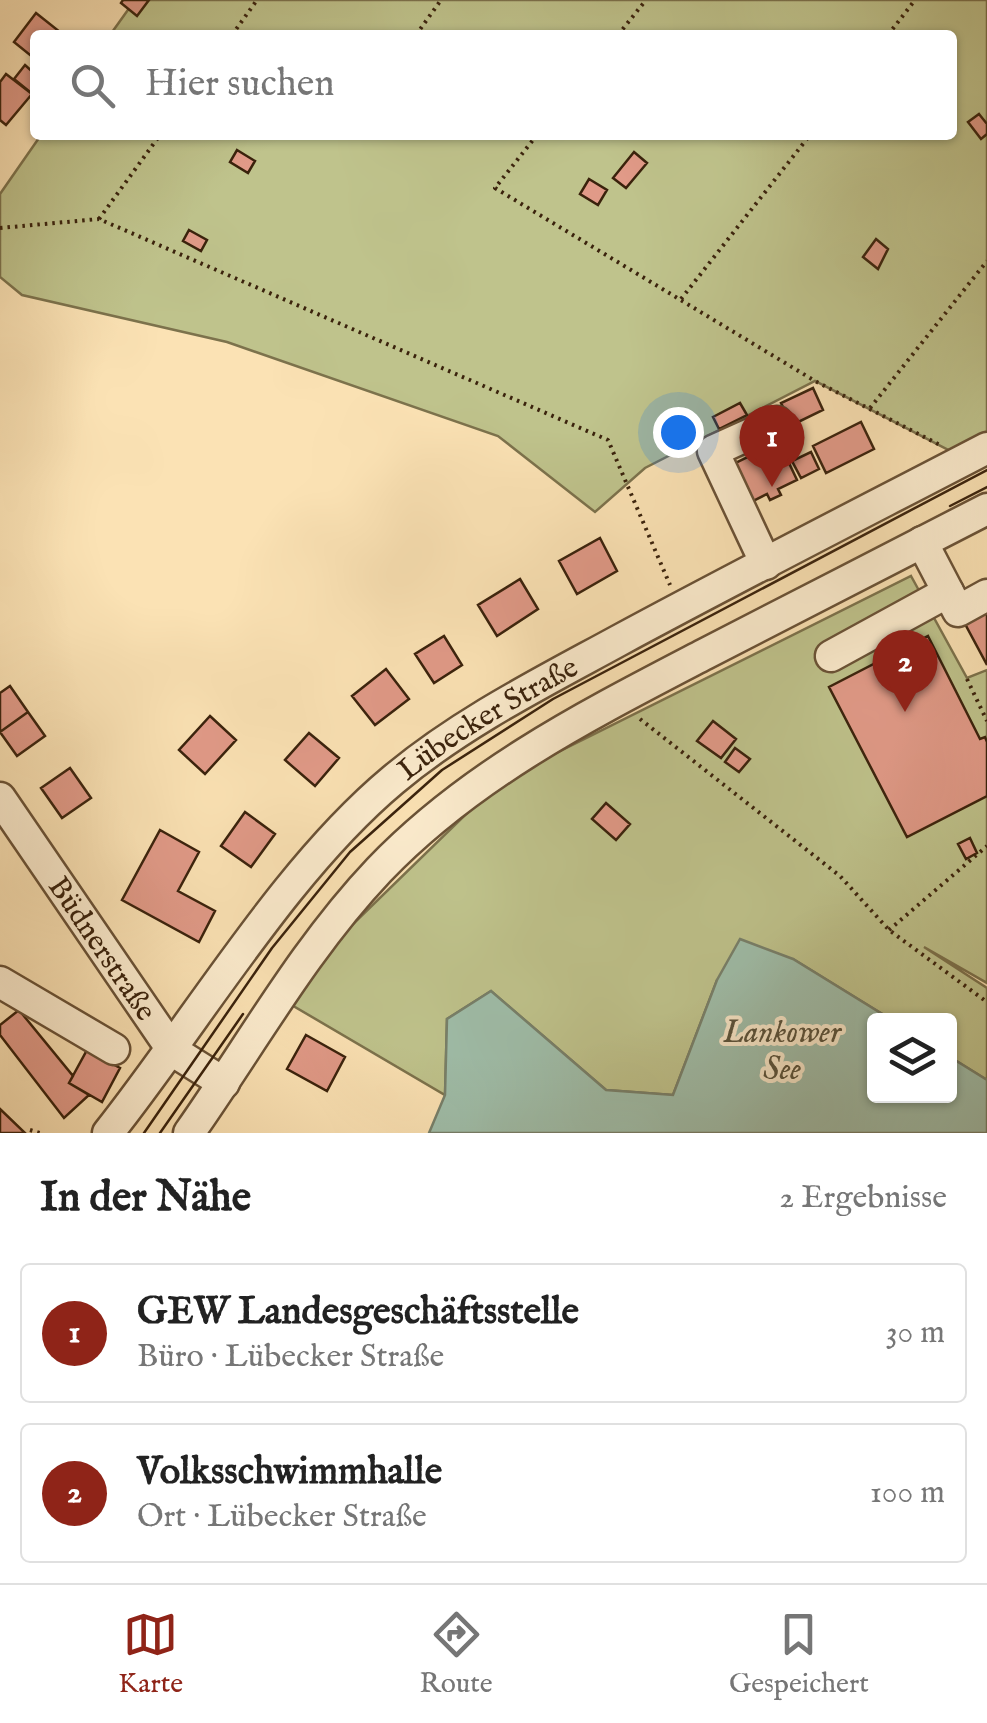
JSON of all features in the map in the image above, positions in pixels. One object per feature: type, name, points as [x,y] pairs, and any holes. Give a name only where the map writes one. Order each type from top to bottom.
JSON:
[{"type":"street","points":[[766,564],[713,451],[776,422]]},
{"type":"street","name":"Lübecker Straße","points":[[108,1133],[294,885],[334,836],[391,781],[447,739],[679,608],[976,454]]},
{"type":"street","name":"Lübecker Straße","points":[[189,1133],[278,997],[340,915],[420,830],[524,752],[987,509]]},
{"type":"street","points":[[922,542],[958,610],[987,595]]},
{"type":"street","points":[[831,656],[948,592]]},
{"type":"street","name":"Büdnerstraße","points":[[0,798],[173,1051],[224,1083]]},
{"type":"street","points":[[0,982],[114,1050]]},
{"type":"path","points":[[236,30],[258,0]]},
{"type":"path","points":[[420,30],[442,0]]},
{"type":"path","points":[[622,30],[646,0]]},
{"type":"path","points":[[892,30],[915,0]]},
{"type":"path","points":[[99,219],[156,140]]},
{"type":"path","points":[[533,140],[495,188],[870,408],[976,454]]},
{"type":"path","points":[[681,299],[806,140]]},
{"type":"path","points":[[0,228],[99,219],[608,440],[679,608]]},
{"type":"path","points":[[870,408],[987,261]]},
{"type":"path","points":[[967,679],[987,721]]},
{"type":"path","points":[[617,700],[840,876],[889,930],[987,1002]]},
{"type":"path","points":[[889,930],[987,846]]},
{"type":"path","points":[[30,1130],[40,1133]]},
{"type":"green space","points":[[135,0],[987,0],[987,448],[966,459],[815,381],[645,468],[595,512],[498,436],[227,342],[22,295],[0,277],[0,194],[38,140],[957,140],[957,30],[114,30]]},
{"type":"green space","points":[[911,576],[967,678],[987,670],[987,983],[924,947],[987,988],[987,1080],[957,1061],[957,1013],[881,1013],[793,959],[717,980],[673,1095],[606,1090],[491,991],[447,1019],[445,1095],[278,997],[500,781]]},
{"type":"water","name":"Lankower See","points":[[740,939],[793,959],[881,1013],[867,1013],[867,1103],[957,1103],[957,1061],[987,1080],[987,1133],[429,1133],[445,1095],[447,1019],[491,991],[606,1090],[673,1095],[717,980]]},
{"type":"building","points":[[149,0],[137,16],[121,3]]},
{"type":"building","points":[[36,13],[57,30],[30,30],[30,55],[14,42]]},
{"type":"building","points":[[25,65],[30,70],[30,92],[14,79]]},
{"type":"building","points":[[6,74],[30,92],[6,125],[0,120],[0,82]]},
{"type":"building","points":[[979,114],[987,124],[987,134],[981,139],[968,122]]},
{"type":"building","points":[[237,150],[255,161],[248,173],[230,162]]},
{"type":"building","points":[[634,152],[647,163],[626,188],[613,178]]},
{"type":"building","points":[[589,179],[607,190],[598,205],[580,194]]},
{"type":"building","points":[[189,230],[207,240],[201,251],[183,241]]},
{"type":"building","points":[[876,239],[888,249],[878,269],[863,257]]},
{"type":"building","points":[[813,388],[823,410],[792,425],[781,403]]},
{"type":"building","points":[[740,403],[747,415],[719,429],[713,417]]},
{"type":"building","points":[[861,422],[874,449],[826,473],[813,446]]},
{"type":"building","points":[[779,442],[797,480],[778,489],[781,495],[770,500],[767,494],[747,504],[729,466]]},
{"type":"building","points":[[811,452],[819,469],[801,478],[792,461]]},
{"type":"building","points":[[600,538],[617,571],[577,594],[559,561]]},
{"type":"building","points":[[520,579],[538,609],[497,636],[478,605]]},
{"type":"building","points":[[987,610],[987,665],[964,622]]},
{"type":"building","points":[[444,636],[462,665],[434,683],[415,654]]},
{"type":"building","points":[[928,636],[980,739],[985,737],[987,742],[987,796],[907,837],[829,687]]},
{"type":"building","points":[[386,669],[409,699],[375,725],[352,696]]},
{"type":"building","points":[[10,686],[28,712],[0,732],[0,693]]},
{"type":"building","points":[[28,712],[45,736],[17,756],[0,732]]},
{"type":"building","points":[[210,716],[236,740],[205,774],[179,750]]},
{"type":"building","points":[[713,721],[736,739],[721,758],[697,741]]},
{"type":"building","points":[[309,733],[339,758],[315,786],[285,760]]},
{"type":"building","points":[[735,748],[750,759],[739,772],[725,762]]},
{"type":"building","points":[[70,768],[91,798],[62,818],[41,788]]},
{"type":"building","points":[[606,803],[630,824],[616,840],[592,819]]},
{"type":"building","points":[[245,812],[275,834],[251,867],[221,846]]},
{"type":"building","points":[[160,830],[199,852],[178,891],[215,911],[199,942],[122,900]]},
{"type":"building","points":[[970,838],[977,853],[966,859],[958,844]]},
{"type":"building","points":[[19,1010],[73,1076],[69,1083],[89,1095],[64,1118],[0,1035],[0,1025]]},
{"type":"building","points":[[306,1035],[345,1057],[327,1091],[287,1069]]},
{"type":"building","points":[[87,1050],[120,1068],[102,1102],[69,1083]]},
{"type":"building","points":[[0,1109],[25,1133],[0,1133]]},
{"type":"tram line","points":[[144,1133],[272,948],[350,852],[442,770],[553,699],[987,470]]},
{"type":"tram line","points":[[950,506],[987,487]]},
{"type":"tram line","points":[[160,1133],[243,1014]]},
{"type":"place","name":"GEW Landesgeschäftsstelle","points":[[772,487]]},
{"type":"place","name":"Volksschwimmhalle","points":[[905,712]]}]
